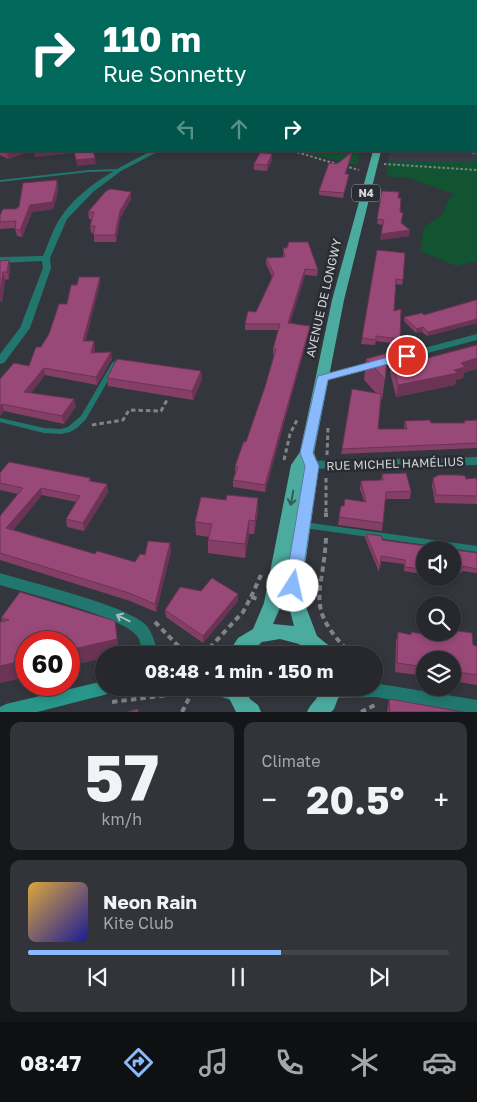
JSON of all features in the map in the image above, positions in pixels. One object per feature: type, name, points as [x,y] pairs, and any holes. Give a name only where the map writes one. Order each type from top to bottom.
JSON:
[{"type":"main road","name":"AVENUE DE LONGWY","points":[[260,634],[272,603],[306,461],[338,300],[377,152]]},
{"type":"main road","name":"AVENUE DE LONGWY","points":[[306,461],[304,525],[293,586],[295,604],[309,639]]},
{"type":"main road","name":"N4","points":[[242,646],[260,634],[285,631],[298,633],[316,646]]},
{"type":"main road","points":[[6,712],[98,696]]},
{"type":"main road","points":[[238,696],[251,712]]},
{"type":"main road","points":[[317,712],[327,702],[329,696]]},
{"type":"street","points":[[0,360],[25,328],[47,268],[46,258],[64,218],[90,190],[119,170],[154,152]]},
{"type":"street","points":[[0,260],[46,258]]},
{"type":"street","points":[[322,378],[477,337]]},
{"type":"street","name":"RUE MICHEL HAMÉLIUS","points":[[306,461],[477,461]]},
{"type":"street","points":[[0,580],[122,616],[141,630],[148,646]]},
{"type":"street","points":[[383,691],[477,708]]},
{"type":"lane","points":[[0,181],[89,171],[119,170]]},
{"type":"lane","points":[[0,420],[55,431],[67,430],[84,418],[115,363],[133,366]]},
{"type":"lane","points":[[304,525],[477,549]]},
{"type":"path","points":[[296,152],[359,170],[372,167],[477,170]]},
{"type":"path","points":[[78,424],[87,426],[123,420],[129,410],[161,410],[166,400]]},
{"type":"path","points":[[211,646],[243,612],[251,597],[272,603]]},
{"type":"path","points":[[319,603],[328,627],[343,646]]},
{"type":"path","points":[[182,712],[190,696]]},
{"type":"shaded area","points":[[390,152],[477,152],[477,162],[388,162]]},
{"type":"green space","points":[[299,152],[361,152],[357,165]]},
{"type":"green space","points":[[475,152],[477,152],[477,261],[456,266],[420,251],[424,227],[443,214],[448,200],[454,194],[409,178],[386,176],[388,162],[475,162]]},
{"type":"building","points":[[74,152],[93,152],[95,158],[76,160]]},
{"type":"building","points":[[352,152],[345,174],[349,174],[344,193],[319,191],[329,163],[337,164]]},
{"type":"building","points":[[260,153],[272,154],[267,165],[254,164]]},
{"type":"building","points":[[57,180],[52,202],[30,205],[20,230],[15,229],[16,221],[0,222],[0,215],[3,209],[19,207],[23,183]]},
{"type":"building","points":[[111,189],[131,192],[120,211],[115,235],[93,235],[95,226],[90,226],[94,212],[88,212],[106,191]]},
{"type":"building","points":[[382,191],[399,192],[398,198],[401,198],[400,212],[403,213],[401,223],[410,230],[381,234],[384,220],[377,219]]},
{"type":"building","points":[[289,242],[308,242],[318,270],[305,269],[288,323],[310,326],[265,485],[233,480],[238,467],[235,466],[244,441],[246,442],[265,387],[276,349],[273,349],[280,324],[245,324],[248,311],[256,312],[274,274],[266,258],[285,257],[283,248],[287,248]]},
{"type":"building","points":[[377,250],[405,253],[403,280],[396,279],[394,311],[401,309],[400,339],[376,336],[376,340],[362,338]]},
{"type":"building","points":[[9,260],[7,272],[3,272],[0,294],[0,261]]},
{"type":"building","points":[[79,277],[100,277],[83,341],[94,341],[91,353],[111,352],[96,377],[44,368],[24,392],[74,399],[62,416],[2,404],[0,406],[0,379],[14,363],[29,366],[36,347],[41,347],[49,334],[59,304],[67,304],[71,285],[77,285]]},
{"type":"building","points":[[477,300],[477,319],[428,332],[423,327],[417,329],[404,317],[422,313],[424,315]]},
{"type":"building","points":[[477,345],[477,358],[461,363],[465,367],[454,370],[458,373],[398,385],[392,361],[415,354],[419,354],[424,359]]},
{"type":"building","points":[[388,353],[385,379],[366,359]]},
{"type":"building","points":[[117,359],[201,371],[192,391],[107,378]]},
{"type":"building","points":[[352,389],[381,394],[378,429],[407,429],[405,421],[430,420],[431,423],[465,423],[464,421],[477,420],[477,443],[342,449]]},
{"type":"building","points":[[9,462],[90,478],[89,481],[107,484],[83,523],[66,519],[80,496],[41,488],[6,528],[95,554],[97,551],[135,562],[140,554],[145,555],[148,541],[170,543],[155,604],[129,593],[0,553],[0,516],[23,488],[0,483],[0,473]]},
{"type":"building","points":[[406,473],[411,491],[386,492],[383,523],[339,517],[341,506],[344,506],[345,499],[366,502],[361,481],[383,480],[382,474]]},
{"type":"building","points":[[439,475],[459,475],[465,476],[466,479],[476,478],[477,496],[436,495],[433,478]]},
{"type":"building","points":[[227,495],[258,498],[255,521],[249,520],[245,544],[208,540],[212,524],[195,522],[201,497],[226,500]]},
{"type":"building","points":[[366,534],[382,536],[382,540],[416,545],[416,568],[405,567],[405,560],[381,556],[380,568]]},
{"type":"building","points":[[461,551],[477,553],[477,569],[463,566],[461,568]]},
{"type":"building","points":[[212,578],[238,594],[203,636],[165,610],[180,587],[201,591]]},
{"type":"building","points":[[20,592],[115,621],[117,639],[80,647],[80,631],[15,631],[15,663],[0,666],[0,622],[9,620],[1,618]]},
{"type":"building","points":[[461,631],[472,633],[473,645],[477,646],[477,675],[461,672],[461,651],[416,651],[416,666],[397,663],[398,632],[411,635],[411,632],[416,633],[416,641],[461,641]]},
{"type":"building","points":[[389,699],[463,712],[390,712]]},
{"type":"building","points":[[138,709],[138,712],[127,712]]},
{"type":"route","points":[[293,586],[312,466],[307,453],[322,378],[407,356]]}]
